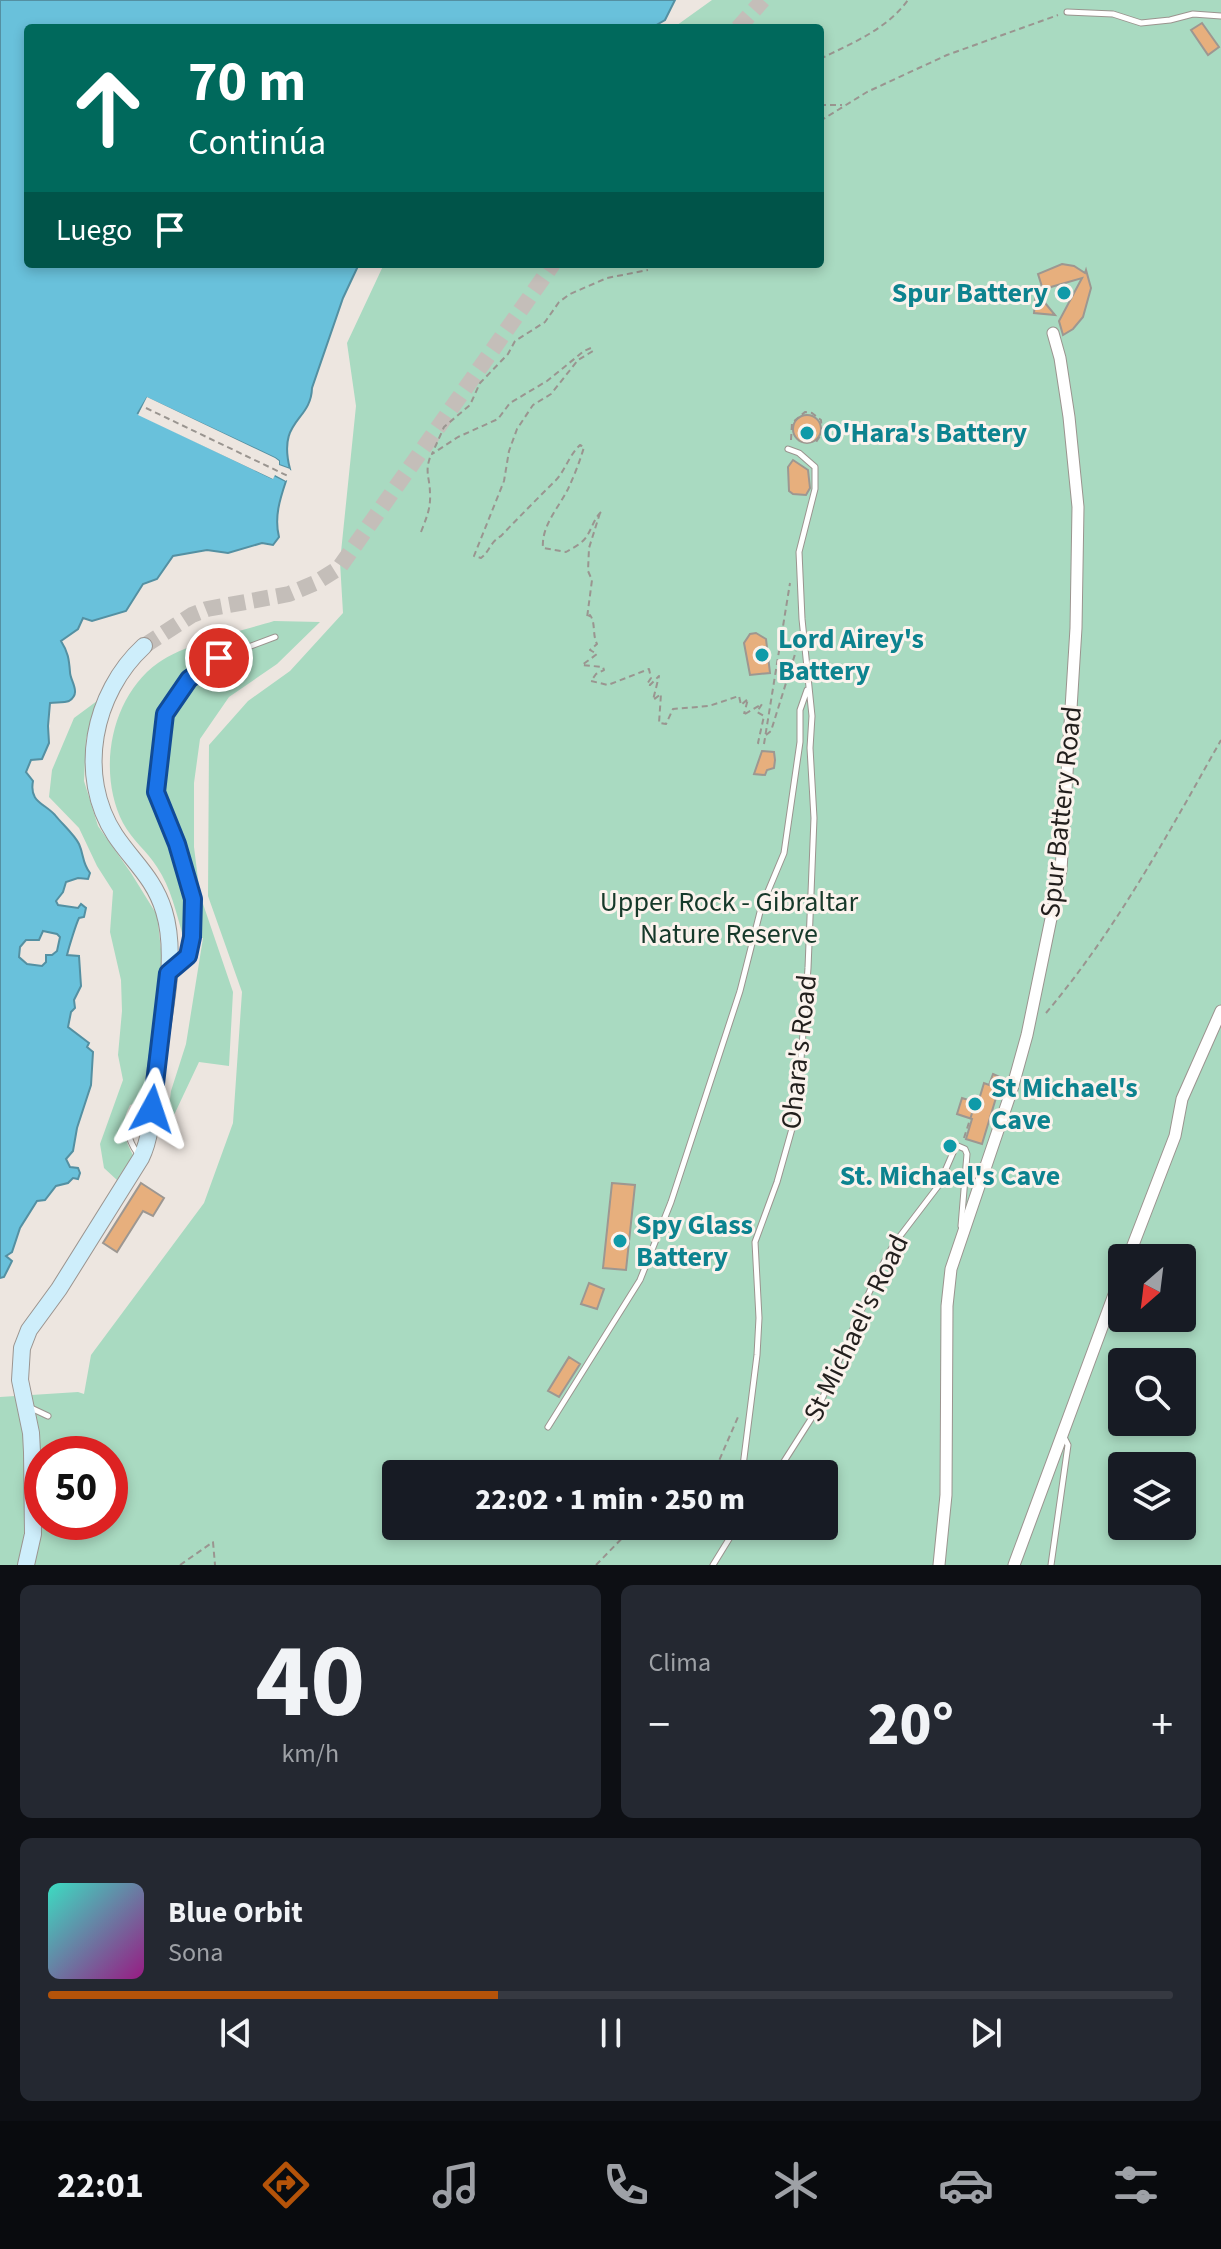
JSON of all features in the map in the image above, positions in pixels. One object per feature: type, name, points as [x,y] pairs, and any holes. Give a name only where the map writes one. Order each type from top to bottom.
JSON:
[{"type":"main road","points":[[26,1565],[33,1534],[31,1433],[19,1371],[25,1339],[141,1158],[152,1109],[168,973],[169,937],[164,911],[146,873],[107,820],[93,765],[95,737],[104,704],[116,680],[144,646]]},
{"type":"street","name":"Spur Battery Road","points":[[939,1565],[946,1495],[947,1306],[951,1269],[1012,1089],[1027,1035],[1061,870],[1076,628],[1078,507],[1069,417],[1053,333]]},
{"type":"street","points":[[1133,1244],[1175,1136],[1182,1099],[1221,1011]]},
{"type":"street","points":[[1014,1565],[1108,1310]]},
{"type":"lane","points":[[1067,12],[1113,14],[1141,23],[1193,14],[1221,16]]},
{"type":"lane","name":"Ohara's Road","points":[[744,1460],[759,1318],[755,1242],[788,1148],[797,1111],[808,968],[814,818],[810,748],[812,716],[799,552],[815,489],[815,467],[799,453],[788,449]]},
{"type":"lane","points":[[168,973],[188,956],[193,899],[177,844],[156,792],[165,714],[189,679],[219,658],[275,637]]},
{"type":"lane","points":[[548,1427],[640,1280],[671,1202],[740,991],[761,908],[784,853],[800,742],[800,710],[808,689]]},
{"type":"lane","points":[[960,1242],[967,1159],[967,1151],[961,1147]]},
{"type":"lane","name":"St Michael's Road","points":[[785,1460],[818,1408],[876,1277],[894,1244],[939,1185],[955,1148],[961,1147]]},
{"type":"lane","points":[[26,1406],[48,1416]]},
{"type":"lane","points":[[1051,1565],[1068,1445],[1061,1433]]},
{"type":"lane","points":[[713,1565],[728,1540]]},
{"type":"path","points":[[824,57],[871,34],[889,21],[908,0]]},
{"type":"path","points":[[824,118],[843,105],[947,55],[1067,12]]},
{"type":"path","points":[[824,105],[843,105]]},
{"type":"path","points":[[421,532],[429,511],[426,467],[444,427],[470,405],[480,383],[508,354],[515,341],[545,322],[559,302],[570,294],[607,278],[648,270]]},
{"type":"path","points":[[432,454],[458,437],[498,419],[510,403],[547,381],[591,348],[593,351],[578,360],[551,394],[533,405],[517,429],[509,451],[504,481],[474,556],[481,558],[484,555],[492,541],[501,536],[555,481],[577,448],[584,445],[569,486],[551,516],[543,548],[566,552],[587,538],[601,512],[589,548],[588,571],[592,580],[586,611],[587,618],[590,615],[593,620],[597,644],[590,650],[597,654],[582,665],[603,667],[604,670],[591,681],[594,683],[608,685],[649,669],[651,678],[647,684],[650,685],[659,676],[653,700],[661,694],[659,723],[666,724],[673,709],[709,706],[739,696],[741,705],[748,699],[744,714],[762,704],[757,712],[764,716],[758,743],[764,744],[784,612],[799,552]]},
{"type":"path","points":[[146,408],[288,476]]},
{"type":"path","points":[[788,449],[792,423],[805,412],[821,420],[822,433],[816,442]]},
{"type":"path","points":[[766,735],[771,731],[804,632]]},
{"type":"path","points":[[1027,1035],[1072,982],[1122,910],[1221,740]]},
{"type":"path","points":[[961,1147],[975,1104]]},
{"type":"path","points":[[719,1460],[742,1409]]},
{"type":"path","points":[[596,1565],[620,1540]]},
{"type":"path","points":[[180,1565],[213,1542],[215,1565]]},
{"type":"green space","name":"Upper Rock - Gibraltar Nature Reserve","points":[[712,0],[1221,0],[1221,1565],[0,1565],[0,1397],[84,1394],[91,1355],[204,1203],[233,1123],[242,992],[208,896],[209,745],[248,701],[290,671],[343,613],[340,562],[356,406],[347,343],[382,268],[824,268],[824,24],[679,24]]},
{"type":"green space","points":[[274,621],[320,622],[277,664],[229,697],[200,739],[194,783],[194,847],[200,895],[233,992],[229,1066],[199,1062],[166,1132],[171,1091],[186,1044],[203,938],[183,936],[162,875],[123,823],[111,782],[113,737],[129,695],[158,663],[198,644]]},
{"type":"green space","points":[[97,701],[86,739],[84,781],[98,826],[157,915],[162,958],[146,1100],[130,1105],[127,1112],[124,1130],[133,1155],[117,1180],[104,1168],[100,1144],[123,1080],[118,1055],[121,980],[110,932],[113,891],[79,828],[49,797],[52,770],[74,718]]},
{"type":"water","points":[[0,0],[675,0],[665,20],[658,24],[24,24],[24,268],[357,268],[343,298],[310,399],[291,430],[287,453],[290,469],[279,465],[275,458],[147,398],[138,413],[272,478],[274,475],[286,481],[277,515],[279,537],[273,545],[262,543],[228,553],[207,550],[173,556],[157,579],[143,584],[126,611],[92,621],[83,618],[78,629],[61,641],[68,656],[75,694],[69,701],[50,703],[49,743],[42,759],[31,760],[26,772],[33,781],[35,798],[77,840],[90,873],[88,879],[66,882],[56,901],[58,905],[78,908],[81,904],[86,908],[84,917],[79,918],[67,955],[79,956],[81,986],[74,1000],[75,1008],[68,1027],[89,1043],[87,1047],[93,1052],[91,1085],[73,1151],[66,1159],[70,1167],[78,1168],[78,1179],[73,1178],[56,1186],[45,1200],[37,1201],[20,1228],[12,1252],[6,1256],[12,1261],[4,1277],[0,1278]],"holes":[[[43,931],[60,937],[57,951],[46,955],[42,966],[27,964],[19,957],[20,947],[26,940],[39,940]]]},
{"type":"pier","points":[[147,397],[275,458],[279,465],[290,469],[289,473],[276,468],[273,462],[148,402],[142,413],[271,473],[276,471],[288,477],[286,481],[275,475],[273,479],[138,415]]},
{"type":"building","points":[[1202,23],[1219,47],[1208,55],[1191,30]]},
{"type":"building","points":[[1062,264],[1074,266],[1085,273],[1086,270],[1091,288],[1083,317],[1063,335],[1059,321],[1082,278],[1051,287],[1044,293],[1038,274]]},
{"type":"building","points":[[1036,292],[1055,315],[1034,313]]},
{"type":"building","points":[[807,415],[817,419],[821,429],[817,439],[807,443],[797,439],[793,429],[797,419]]},
{"type":"building","points":[[793,460],[808,470],[810,488],[806,495],[789,491],[788,467]]},
{"type":"building","points":[[756,633],[766,639],[770,673],[750,675],[744,643],[750,634]]},
{"type":"building","points":[[762,751],[774,752],[774,768],[767,770],[765,775],[754,774]]},
{"type":"building","points":[[993,1074],[1002,1078],[982,1144],[966,1139],[972,1119],[957,1114],[962,1098],[978,1103],[984,1083],[989,1085]]},
{"type":"building","points":[[141,1183],[164,1198],[153,1216],[143,1211],[117,1252],[103,1243]]},
{"type":"building","points":[[612,1183],[635,1185],[626,1270],[603,1268]]},
{"type":"building","points":[[589,1283],[604,1289],[597,1309],[581,1304]]},
{"type":"building","points":[[569,1357],[580,1364],[559,1397],[548,1391]]},
{"type":"tunnel","points":[[742,24],[763,0]]},
{"type":"tunnel","points":[[144,646],[192,615],[207,609],[289,594],[339,568],[550,268]]},
{"type":"place","name":"Spur Battery","points":[[1064,293]]},
{"type":"place","name":"O'Hara's Battery","points":[[807,433]]},
{"type":"place","name":"Lord Airey's Battery","points":[[762,655]]},
{"type":"place","name":"St Michael's Cave","points":[[975,1104]]},
{"type":"place","name":"St. Michael's Cave","points":[[950,1146]]},
{"type":"place","name":"Spy Glass Battery","points":[[620,1241]]},
{"type":"route","points":[[152,1109],[168,973],[188,956],[192,937],[193,899],[177,844],[156,792],[165,714],[189,679],[219,658]]}]
